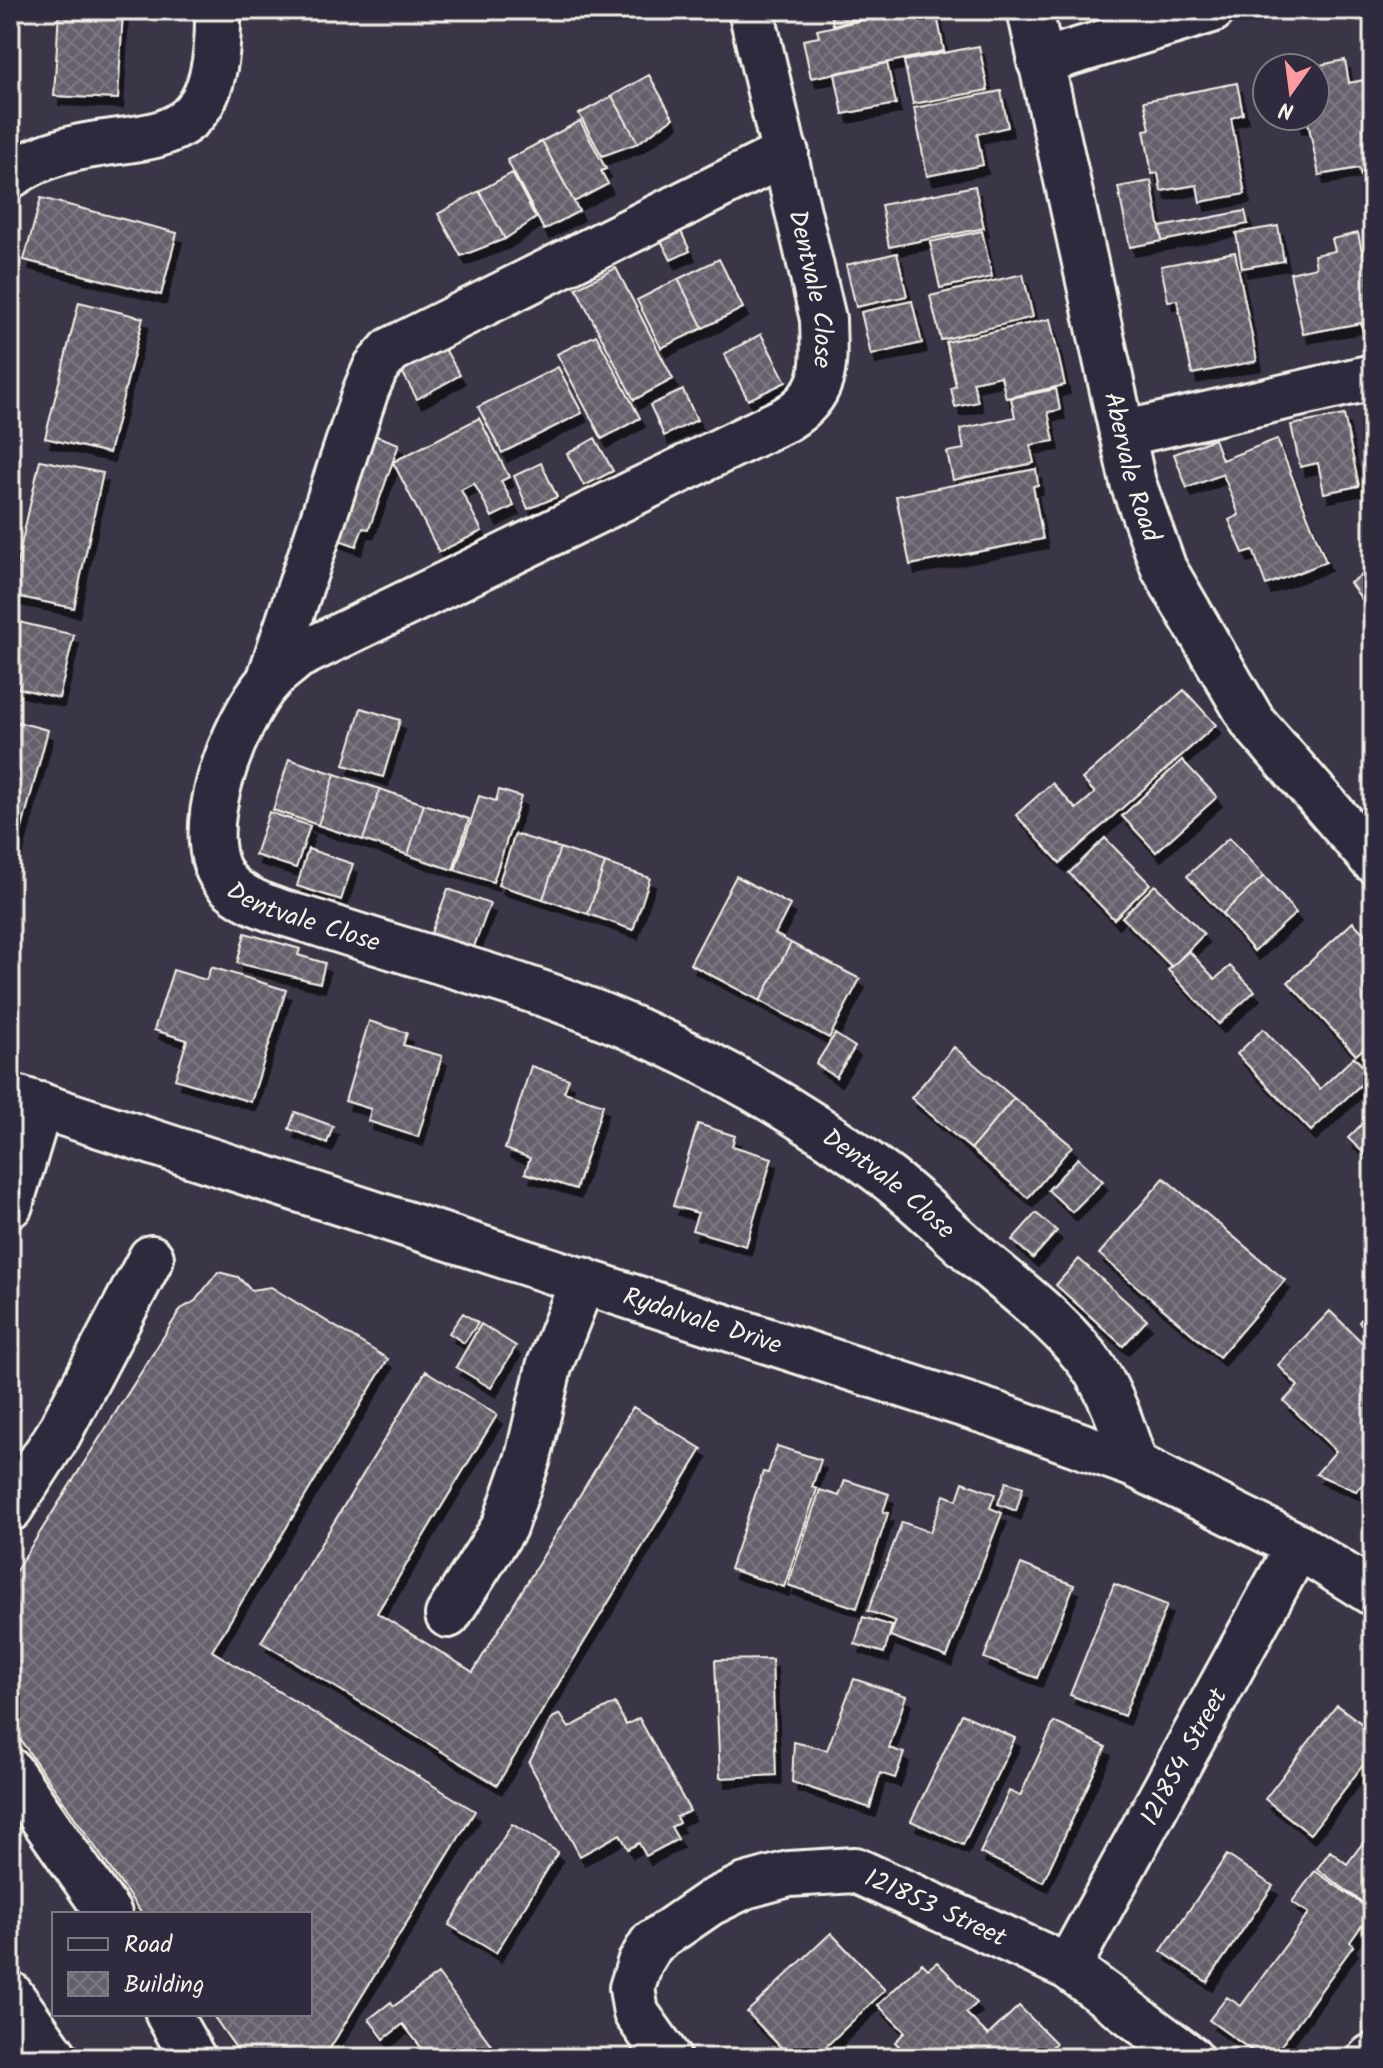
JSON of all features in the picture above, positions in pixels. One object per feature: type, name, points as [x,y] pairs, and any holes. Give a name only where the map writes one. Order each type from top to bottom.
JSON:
[{"type":"street","points":[[10,176],[40,157],[85,146],[161,134],[192,119],[211,88],[218,10]]},
{"type":"street","name":"Dentvale Close","points":[[751,10],[823,319],[824,371],[814,397],[803,409],[466,577],[296,657],[269,681],[248,715],[222,774],[209,827],[213,863],[231,888],[273,908],[521,987],[618,1022],[692,1054],[806,1121],[889,1179],[1066,1337],[1094,1369],[1116,1410],[1135,1465]]},
{"type":"street","name":"Abervale Road","points":[[1030,10],[1133,483],[1164,569],[1253,722],[1373,860]]},
{"type":"street","points":[[1040,62],[1212,10]]},
{"type":"street","points":[[269,681],[366,390],[376,367],[391,350],[786,153]]},
{"type":"street","points":[[1122,434],[1373,377]]},
{"type":"street","points":[[10,1205],[25,1101]]},
{"type":"street","name":"Rydalvale Drive","points":[[25,1101],[997,1415],[1135,1465],[1298,1546],[1373,1593]]},
{"type":"street","points":[[10,1509],[58,1435],[151,1258]]},
{"type":"street","points":[[448,1615],[504,1527],[528,1458],[549,1367],[583,1280]]},
{"type":"street","name":"121854 Street","points":[[1068,1967],[1298,1546]]},
{"type":"street","points":[[10,1771],[108,1912]]},
{"type":"street","name":"121853 Street","points":[[668,2058],[636,2013],[632,1988],[640,1963],[652,1943],[710,1903],[745,1886],[789,1874],[855,1870],[1068,1967],[1190,2058]]},
{"type":"street","points":[[10,1994],[56,2058]]},
{"type":"street","points":[[169,2016],[193,2058]]},
{"type":"building","points":[[59,10],[123,10],[118,99],[54,96]]},
{"type":"building","points":[[830,10],[862,10],[864,18],[833,25]]},
{"type":"building","points":[[863,10],[909,10],[865,19]]},
{"type":"building","points":[[909,10],[936,10],[944,51],[811,78],[803,40],[819,37],[817,30]]},
{"type":"building","points":[[979,46],[988,90],[913,104],[904,61]]},
{"type":"building","points":[[1345,60],[1349,83],[1373,78],[1373,183],[1363,185],[1359,168],[1319,175],[1310,132],[1331,132],[1331,63]]},
{"type":"building","points":[[887,63],[896,104],[843,114],[835,74]]},
{"type":"building","points":[[649,75],[673,118],[638,143],[612,96]]},
{"type":"building","points":[[1237,83],[1243,114],[1231,118],[1245,194],[1200,202],[1197,185],[1161,191],[1158,173],[1152,174],[1144,130],[1150,129],[1144,101]]},
{"type":"building","points":[[1001,91],[1008,127],[977,134],[983,165],[927,176],[914,108]]},
{"type":"building","points":[[612,96],[638,143],[602,156],[579,114]]},
{"type":"building","points":[[580,121],[606,169],[601,171],[608,184],[574,202],[542,141]]},
{"type":"building","points":[[542,141],[579,211],[544,230],[507,160]]},
{"type":"building","points":[[512,173],[536,218],[505,239],[479,191]]},
{"type":"building","points":[[1151,181],[1162,241],[1130,247],[1118,187]]},
{"type":"building","points":[[975,186],[984,228],[889,247],[881,205]]},
{"type":"building","points":[[479,191],[505,239],[461,256],[438,214]]},
{"type":"building","points":[[41,198],[177,233],[161,295],[24,260]]},
{"type":"building","points":[[1245,211],[1248,224],[1162,241],[1160,227]]},
{"type":"building","points":[[1278,226],[1284,261],[1242,268],[1236,233]]},
{"type":"building","points":[[679,227],[690,251],[671,260],[659,237]]},
{"type":"building","points":[[982,231],[992,277],[940,288],[930,242]]},
{"type":"building","points":[[1358,233],[1362,252],[1373,250],[1373,330],[1363,332],[1361,323],[1303,334],[1290,273],[1316,267],[1314,255],[1335,251],[1332,239]]},
{"type":"building","points":[[1235,252],[1257,361],[1192,374],[1177,300],[1168,301],[1161,266]]},
{"type":"building","points":[[897,253],[907,296],[856,307],[846,265]]},
{"type":"building","points":[[719,259],[743,308],[703,328],[678,279]]},
{"type":"building","points":[[616,268],[673,379],[634,400],[576,288]]},
{"type":"building","points":[[1023,274],[1033,317],[941,340],[930,296]]},
{"type":"building","points":[[678,279],[703,328],[661,348],[637,300]]},
{"type":"building","points":[[912,301],[922,343],[871,355],[861,312]]},
{"type":"building","points":[[79,302],[143,318],[109,453],[45,438]]},
{"type":"building","points":[[1050,319],[1065,385],[1006,398],[1001,376],[973,382],[978,402],[955,407],[951,388],[956,386],[946,342]]},
{"type":"building","points":[[761,334],[786,382],[748,400],[724,354]]},
{"type":"building","points":[[596,335],[640,418],[602,439],[557,354]]},
{"type":"building","points":[[442,344],[460,375],[417,399],[400,368]]},
{"type":"building","points":[[558,367],[582,413],[502,453],[478,407]]},
{"type":"building","points":[[1056,389],[1060,410],[1048,412],[1054,441],[1030,445],[1034,463],[953,480],[947,452],[964,449],[960,429],[1015,417],[1011,398]]},
{"type":"building","points":[[683,390],[697,420],[664,436],[650,405]]},
{"type":"building","points":[[1344,415],[1359,486],[1324,493],[1318,463],[1300,467],[1291,425]]},
{"type":"building","points":[[479,418],[509,477],[501,481],[514,506],[492,517],[474,483],[461,490],[482,531],[439,552],[393,462]]},
{"type":"building","points":[[371,434],[399,444],[369,529],[363,528],[356,546],[334,538]]},
{"type":"building","points":[[595,438],[613,471],[584,486],[567,454]]},
{"type":"building","points":[[1214,439],[1222,460],[1277,439],[1326,562],[1266,585],[1253,550],[1243,553],[1229,520],[1239,515],[1223,474],[1187,488],[1174,454]]},
{"type":"building","points":[[40,460],[103,473],[74,608],[10,595]]},
{"type":"building","points":[[541,463],[557,497],[528,509],[514,476]]},
{"type":"building","points":[[1036,469],[1038,485],[1033,486],[1043,539],[910,565],[896,496]]},
{"type":"building","points":[[1373,567],[1373,615],[1350,583]]},
{"type":"building","points":[[10,620],[74,635],[59,698],[10,686]]},
{"type":"building","points":[[1184,690],[1216,725],[1060,863],[1016,815],[1052,783],[1076,809],[1095,793],[1082,779]]},
{"type":"building","points":[[361,708],[400,720],[383,777],[344,765]]},
{"type":"building","points":[[10,720],[48,730],[13,862],[10,861]]},
{"type":"building","points":[[289,759],[335,774],[318,825],[273,810]]},
{"type":"building","points":[[1182,760],[1217,797],[1156,852],[1122,816]]},
{"type":"building","points":[[335,774],[380,789],[363,840],[318,825]]},
{"type":"building","points":[[380,789],[424,804],[408,855],[363,840]]},
{"type":"building","points":[[499,790],[521,797],[493,882],[455,870],[479,796],[496,801]]},
{"type":"building","points":[[424,804],[469,819],[453,870],[408,855]]},
{"type":"building","points":[[269,812],[310,826],[296,868],[255,855]]},
{"type":"building","points":[[515,834],[560,848],[543,899],[498,885]]},
{"type":"building","points":[[1105,838],[1150,884],[1114,919],[1069,873]]},
{"type":"building","points":[[1229,838],[1264,876],[1222,914],[1187,876]]},
{"type":"building","points":[[560,848],[605,863],[588,914],[543,899]]},
{"type":"building","points":[[308,849],[353,864],[341,900],[297,886]]},
{"type":"building","points":[[605,863],[650,878],[633,930],[588,914]]},
{"type":"building","points":[[736,876],[790,905],[775,934],[791,943],[760,1001],[690,964]]},
{"type":"building","points":[[1264,876],[1296,913],[1254,951],[1222,914]]},
{"type":"building","points":[[1155,885],[1204,934],[1172,967],[1122,917]]},
{"type":"building","points":[[448,889],[490,904],[473,949],[431,933]]},
{"type":"building","points":[[1353,922],[1373,943],[1373,1040],[1356,1055],[1288,982]]},
{"type":"building","points":[[245,933],[300,949],[298,955],[325,963],[320,983],[237,963]]},
{"type":"building","points":[[791,943],[860,979],[829,1038],[760,1001]]},
{"type":"building","points":[[1189,951],[1215,979],[1230,966],[1255,991],[1219,1024],[1168,970]]},
{"type":"building","points":[[211,967],[286,990],[251,1102],[175,1079],[187,1040],[154,1030],[173,970],[206,980]]},
{"type":"building","points":[[369,1021],[407,1033],[403,1045],[442,1056],[418,1137],[368,1121],[371,1109],[345,1101]]},
{"type":"building","points":[[1263,1029],[1320,1089],[1354,1057],[1371,1075],[1311,1131],[1237,1054]]},
{"type":"building","points":[[835,1034],[855,1047],[836,1077],[816,1064]]},
{"type":"building","points":[[954,1047],[1014,1098],[971,1149],[911,1098]]},
{"type":"building","points":[[531,1066],[569,1079],[564,1092],[603,1105],[576,1189],[525,1173],[530,1158],[505,1149]]},
{"type":"building","points":[[1014,1098],[1072,1146],[1028,1198],[971,1149]]},
{"type":"building","points":[[295,1112],[333,1126],[327,1143],[289,1129]]},
{"type":"building","points":[[1373,1113],[1373,1162],[1348,1138]]},
{"type":"building","points":[[698,1124],[735,1136],[732,1146],[772,1158],[746,1246],[692,1230],[698,1213],[673,1206]]},
{"type":"building","points":[[1078,1158],[1103,1181],[1072,1212],[1048,1190]]},
{"type":"building","points":[[1164,1178],[1285,1280],[1219,1357],[1099,1254]]},
{"type":"building","points":[[1036,1213],[1057,1231],[1033,1258],[1012,1240]]},
{"type":"building","points":[[1079,1259],[1147,1320],[1123,1346],[1056,1285]]},
{"type":"building","points":[[218,1272],[238,1277],[251,1290],[271,1287],[388,1359],[212,1651],[475,1811],[324,2058],[243,2058],[213,2016],[312,2016],[312,1912],[141,1912],[10,1725],[10,1580],[181,1309],[195,1301]]},
{"type":"building","points":[[1373,1304],[1373,1334],[1359,1322]]},
{"type":"building","points":[[1330,1311],[1373,1353],[1373,1474],[1356,1491],[1316,1474],[1336,1451],[1284,1401],[1298,1386],[1278,1365]]},
{"type":"building","points":[[463,1313],[478,1323],[464,1343],[449,1333]]},
{"type":"building","points":[[481,1324],[516,1346],[491,1388],[456,1367]]},
{"type":"building","points":[[426,1371],[497,1415],[377,1613],[473,1672],[633,1407],[702,1449],[497,1785],[261,1642]]},
{"type":"building","points":[[777,1446],[821,1460],[812,1487],[817,1489],[784,1587],[730,1569],[763,1472],[768,1473]]},
{"type":"building","points":[[845,1480],[889,1494],[883,1512],[888,1513],[857,1608],[788,1585],[820,1490],[839,1496]]},
{"type":"building","points":[[963,1482],[995,1494],[990,1508],[1002,1513],[947,1657],[890,1636],[896,1621],[868,1611],[902,1522],[930,1532],[944,1495],[957,1500]]},
{"type":"building","points":[[1006,1482],[1023,1487],[1016,1511],[998,1504]]},
{"type":"building","points":[[1021,1564],[1074,1585],[1037,1678],[984,1658]]},
{"type":"building","points":[[1114,1584],[1167,1605],[1124,1716],[1070,1695]]},
{"type":"building","points":[[863,1617],[892,1626],[884,1653],[855,1644]]},
{"type":"building","points":[[772,1659],[776,1775],[720,1778],[715,1660]]},
{"type":"building","points":[[854,1679],[906,1696],[889,1748],[904,1753],[895,1778],[880,1773],[870,1808],[792,1782],[794,1742],[827,1750]]},
{"type":"building","points":[[615,1703],[626,1725],[639,1718],[690,1811],[676,1817],[679,1823],[671,1827],[678,1839],[646,1856],[639,1843],[628,1849],[620,1834],[580,1856],[529,1763],[552,1718],[560,1714],[569,1728]]},
{"type":"building","points":[[1337,1705],[1373,1732],[1373,1752],[1310,1834],[1265,1799]]},
{"type":"building","points":[[962,1714],[1015,1738],[963,1845],[911,1821]]},
{"type":"building","points":[[1054,1722],[1106,1747],[1043,1882],[980,1853],[1009,1791],[1020,1796]]},
{"type":"building","points":[[512,1824],[558,1852],[496,1953],[449,1925]]},
{"type":"building","points":[[1373,1829],[1373,1910],[1317,1869],[1330,1851],[1347,1864]]},
{"type":"building","points":[[1227,1855],[1273,1886],[1207,1982],[1161,1951]]},
{"type":"building","points":[[1315,1871],[1372,1911],[1350,1942],[1353,1946],[1272,2058],[1262,2058],[1209,2020],[1227,1997],[1241,2006],[1309,1913],[1292,1902]]},
{"type":"building","points":[[831,1933],[885,1990],[814,2058],[791,2058],[747,2012]]},
{"type":"building","points":[[937,1962],[977,2003],[966,2013],[988,2035],[1019,2006],[1056,2043],[1041,2058],[910,2058],[895,2042],[905,2032],[878,2005],[922,1963],[928,1969]]},
{"type":"building","points":[[438,1974],[501,2058],[429,2058],[403,2024],[384,2039],[369,2019],[391,2002],[394,2006]]}]
